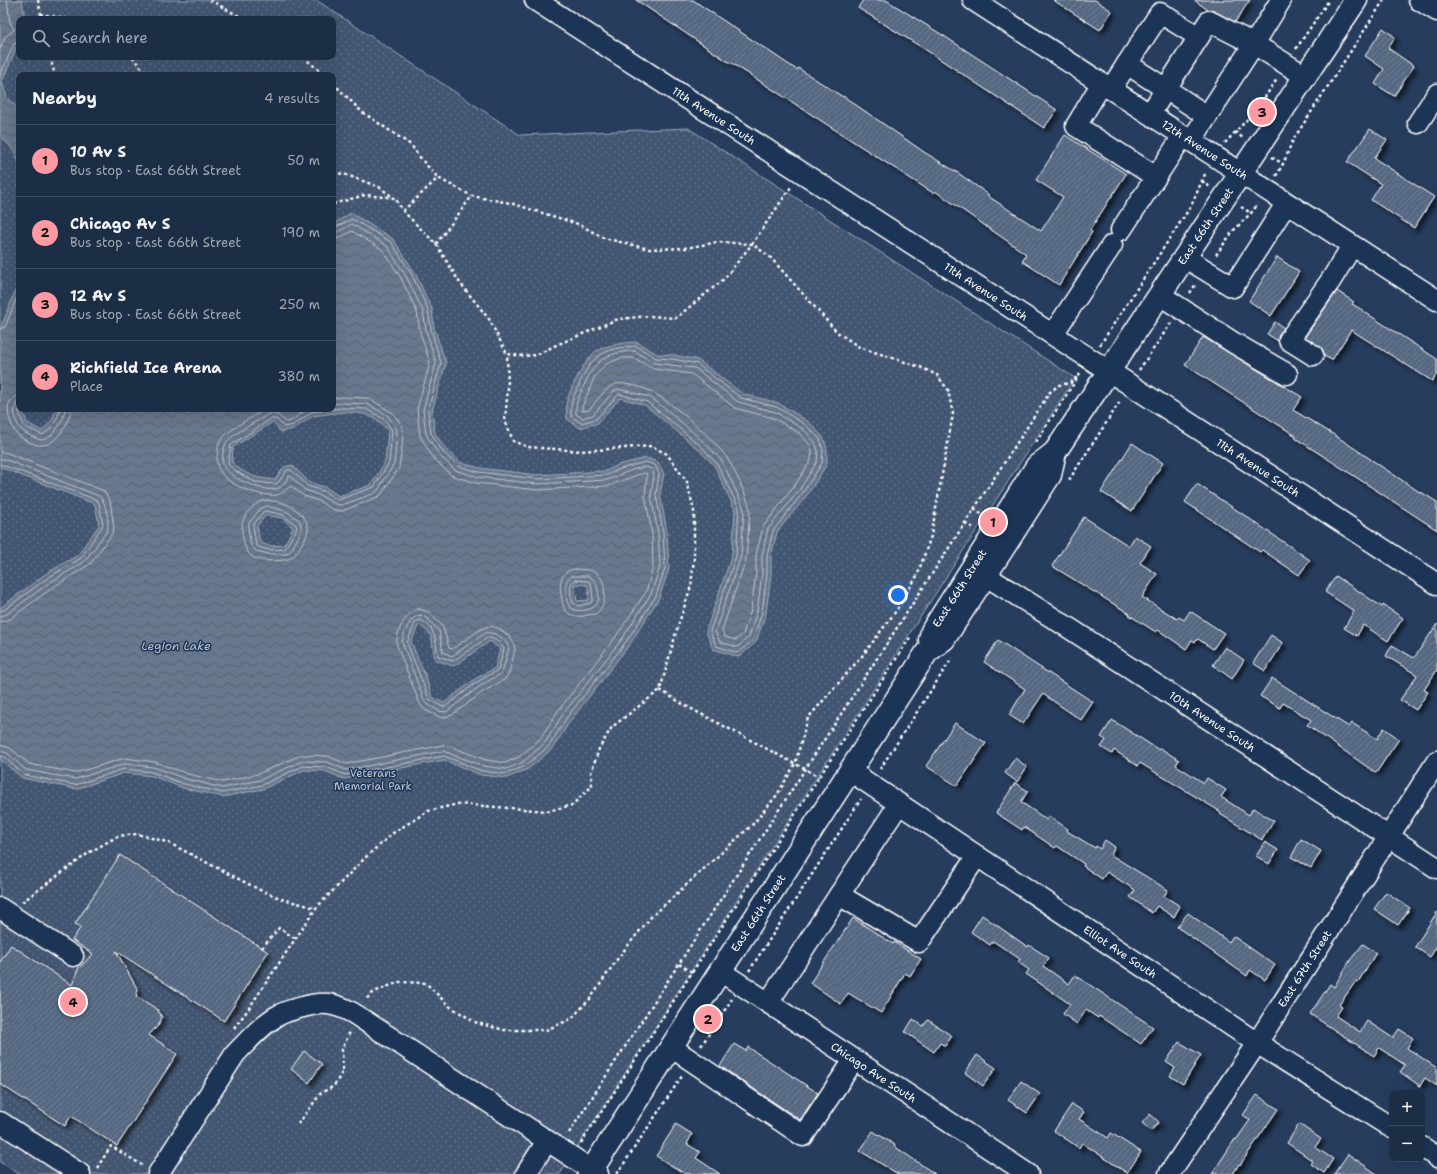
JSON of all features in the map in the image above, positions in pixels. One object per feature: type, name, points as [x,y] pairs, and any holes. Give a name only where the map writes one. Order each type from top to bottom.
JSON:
[{"type":"main road","name":"East 66th Street","points":[[593,1172],[671,1047],[927,652],[932,631],[990,538],[1037,466],[1055,452],[1356,0]]},
{"type":"main road","name":"East 66th Street","points":[[927,652],[944,639],[1050,476],[1055,452]]},
{"type":"street","name":"11th Avenue South","points":[[535,0],[1437,584]]},
{"type":"street","name":"12th Avenue South","points":[[973,0],[1286,204],[1437,300]]},
{"type":"street","points":[[1053,334],[1156,177],[1207,116],[1281,0]]},
{"type":"street","points":[[1420,0],[1437,11]]},
{"type":"street","points":[[1156,177],[1076,126],[1106,86],[1127,64],[1160,13],[1199,37]]},
{"type":"street","points":[[1150,114],[1209,20],[1254,44],[1305,76]]},
{"type":"street","points":[[1127,64],[1207,116]]},
{"type":"street","points":[[1418,123],[1437,94]]},
{"type":"street","points":[[1184,257],[1233,287],[1286,204]]},
{"type":"street","points":[[1313,355],[1289,340],[1331,280],[1352,246]]},
{"type":"street","points":[[1160,295],[1234,343],[1287,374]]},
{"type":"street","name":"10th Avenue South","points":[[986,576],[1083,637],[1437,868]]},
{"type":"street","name":"East 67th Street","points":[[1169,1174],[1257,1043],[1437,761]]},
{"type":"street","name":"Elliot Ave South","points":[[850,771],[1257,1043],[1389,1126]]},
{"type":"street","points":[[768,1003],[899,804]]},
{"type":"street","points":[[839,895],[919,942],[977,856]]},
{"type":"street","points":[[0,908],[73,956]]},
{"type":"street","name":"Chicago Ave South","points":[[720,971],[1028,1174]]},
{"type":"street","points":[[150,1170],[236,1054],[263,1027],[278,1015],[294,1009],[319,1003],[341,1006],[353,1013],[593,1172]]},
{"type":"street","points":[[671,1047],[803,1136],[854,1060]]},
{"type":"street","points":[[0,1122],[88,1172]]},
{"type":"street","points":[[526,1174],[560,1149]]},
{"type":"street","points":[[1425,1149],[1437,1157]]},
{"type":"path","points":[[38,0],[40,14],[52,16]]},
{"type":"path","points":[[210,0],[239,16]]},
{"type":"path","points":[[1276,176],[1283,164],[1293,140],[1384,0]]},
{"type":"path","points":[[51,60],[54,72]]},
{"type":"path","points":[[135,60],[145,72]]},
{"type":"path","points":[[307,60],[321,72]]},
{"type":"path","points":[[298,1124],[321,1092],[334,1086],[344,1071],[342,1049],[352,1027],[353,1013],[374,992],[399,982],[426,983],[449,1006],[478,1023],[504,1030],[546,1030],[571,1019],[590,999],[618,958],[650,918],[752,824],[777,795],[795,764],[808,718],[863,654],[896,611],[917,576],[931,536],[953,414],[948,390],[937,375],[920,367],[859,347],[837,332],[770,257],[752,244],[718,242],[686,248],[649,249],[604,238],[578,224],[510,203],[472,196],[438,178],[411,145],[362,112],[336,86]]},
{"type":"path","points":[[1103,339],[1191,206],[1207,171]]},
{"type":"path","points":[[507,354],[522,356],[537,355],[554,346],[618,319],[650,316],[676,318],[724,279],[752,244],[802,172]]},
{"type":"path","points":[[230,1034],[238,1021],[248,1011],[316,908],[366,857],[393,833],[428,811],[458,804],[548,811],[572,805],[592,786],[591,773],[599,749],[612,727],[660,690],[690,586],[694,558],[694,511],[687,482],[667,454],[651,446],[581,451],[528,447],[514,441],[505,420],[508,388],[507,354],[490,319],[460,283],[436,244],[403,211],[395,198],[378,187],[344,174],[336,173]]},
{"type":"path","points":[[403,211],[438,178]]},
{"type":"path","points":[[336,203],[365,195],[395,198]]},
{"type":"path","points":[[436,244],[472,196]]},
{"type":"path","points":[[1065,486],[1139,370],[1232,231],[1251,213],[1258,204]]},
{"type":"path","points":[[560,1149],[1050,392],[1059,385],[1070,382],[1079,376],[1033,446]]},
{"type":"path","points":[[560,1149],[692,972],[912,634]]},
{"type":"path","points":[[617,1174],[692,1061],[956,653]]},
{"type":"path","points":[[660,690],[686,706],[819,777]]},
{"type":"path","points":[[19,904],[90,852],[118,836],[137,834],[167,842],[276,897],[316,908]]},
{"type":"path","points":[[262,948],[279,928],[296,939]]},
{"type":"path","points":[[679,964],[696,975]]},
{"type":"path","points":[[88,1172],[111,1146],[150,1170]]},
{"type":"green space","name":"Veterans Memorial Park","points":[[0,0],[316,0],[520,135],[688,128],[1075,378],[560,1174],[19,1174],[0,1162]]},
{"type":"water","points":[[0,0],[22,0],[25,16],[16,16],[16,48],[2,82],[7,98],[16,106],[16,156],[11,147],[0,136]]},
{"type":"water","name":"Legion Lake","points":[[351,213],[393,239],[414,271],[432,309],[434,328],[446,363],[432,411],[435,433],[446,450],[461,463],[480,468],[537,475],[606,471],[618,465],[646,458],[658,462],[664,474],[660,494],[667,532],[669,569],[659,598],[630,644],[571,720],[552,749],[528,769],[507,778],[481,775],[444,760],[344,779],[325,771],[304,770],[263,789],[223,797],[183,788],[152,776],[124,773],[76,789],[22,778],[0,759],[0,608],[44,575],[78,555],[99,525],[95,504],[0,467],[0,330],[16,289],[16,412],[23,412],[27,423],[42,431],[52,420],[55,412],[336,412],[336,222]],"holes":[[[343,412],[363,414],[373,418],[383,425],[388,431],[385,462],[371,485],[339,496],[325,487],[310,483],[292,465],[284,467],[275,480],[252,476],[237,467],[232,462],[233,447],[273,422],[281,432],[294,429],[313,416]],[[266,515],[282,518],[293,528],[284,545],[270,546],[260,543],[257,526]],[[574,584],[588,585],[589,600],[577,601]],[[419,624],[431,635],[435,660],[454,666],[490,641],[500,649],[495,668],[475,679],[444,703],[432,697],[426,677],[411,642]]]},
{"type":"water","points":[[637,342],[657,354],[674,355],[698,360],[743,394],[778,403],[809,422],[823,437],[827,449],[827,464],[808,494],[777,532],[771,556],[771,574],[766,613],[756,642],[739,657],[713,649],[706,631],[732,555],[735,510],[714,465],[698,449],[645,405],[620,398],[598,423],[580,428],[567,419],[567,400],[573,385],[591,356],[599,349],[605,347],[616,344]]},
{"type":"building","points":[[636,0],[693,0],[797,70],[798,68],[843,96],[1041,231],[1063,197],[1036,180],[1065,135],[1126,174],[1090,230],[1092,232],[1059,285],[1022,261],[1026,254],[935,191],[933,193],[730,63]]},
{"type":"building","points":[[863,0],[886,0],[1057,110],[1044,128],[926,50],[858,8]]},
{"type":"building","points":[[1053,0],[1095,0],[1112,11],[1100,30]]},
{"type":"building","points":[[1194,0],[1250,0],[1235,22],[1214,11],[1208,10]]},
{"type":"building","points":[[1383,28],[1395,37],[1388,48],[1414,66],[1394,96],[1375,84],[1384,69],[1365,56]]},
{"type":"building","points":[[1370,129],[1387,140],[1374,158],[1434,197],[1414,228],[1371,200],[1381,184],[1347,162]]},
{"type":"building","points":[[1277,257],[1299,272],[1271,316],[1249,301]]},
{"type":"building","points":[[1337,291],[1354,302],[1352,304],[1437,359],[1437,374],[1432,381],[1351,330],[1332,360],[1324,356],[1323,350],[1319,346],[1305,337]]},
{"type":"building","points":[[1275,322],[1284,328],[1279,334],[1278,341],[1267,334]]},
{"type":"building","points":[[1203,337],[1302,397],[1293,410],[1336,436],[1421,493],[1437,502],[1437,530],[1295,438],[1296,436],[1185,365]]},
{"type":"building","points":[[1132,443],[1163,463],[1132,511],[1101,492]]},
{"type":"building","points":[[1197,484],[1310,560],[1299,575],[1262,550],[1260,552],[1185,502]]},
{"type":"building","points":[[1084,517],[1129,546],[1135,536],[1151,546],[1140,563],[1157,574],[1142,597],[1177,619],[1179,617],[1184,620],[1190,611],[1224,633],[1213,649],[1198,639],[1195,642],[1192,640],[1186,649],[1158,630],[1156,632],[1129,615],[1130,614],[1052,566]]},
{"type":"building","points":[[1336,576],[1382,607],[1383,605],[1403,618],[1388,641],[1363,625],[1357,636],[1344,628],[1354,611],[1325,592]]},
{"type":"building","points":[[1437,624],[1437,670],[1424,690],[1428,692],[1416,710],[1400,700],[1417,675],[1386,656],[1392,645],[1414,658]]},
{"type":"building","points":[[1271,635],[1283,643],[1265,671],[1253,663]]},
{"type":"building","points":[[998,640],[1093,702],[1081,720],[1043,694],[1023,724],[1009,715],[1025,689],[984,662]]},
{"type":"building","points":[[1225,647],[1244,660],[1232,679],[1213,665]]},
{"type":"building","points":[[1272,678],[1349,727],[1352,723],[1377,739],[1384,728],[1399,739],[1376,773],[1307,725],[1311,720],[1283,703],[1280,708],[1260,696]]},
{"type":"building","points":[[1112,720],[1159,750],[1160,748],[1179,760],[1176,765],[1204,783],[1207,778],[1226,790],[1221,797],[1249,815],[1253,808],[1274,821],[1262,840],[1220,814],[1221,812],[1140,763],[1138,766],[1114,750],[1112,754],[1101,747],[1106,740],[1101,737]]},
{"type":"building","points":[[955,723],[986,743],[957,786],[926,766]]},
{"type":"building","points":[[1015,758],[1027,767],[1017,782],[1005,773]]},
{"type":"building","points":[[1015,783],[1028,791],[1021,802],[1047,820],[1049,816],[1068,829],[1067,831],[1095,848],[1096,846],[1100,849],[1105,840],[1115,847],[1111,855],[1168,890],[1164,896],[1180,906],[1174,917],[1157,906],[1152,913],[1130,897],[1135,890],[1107,872],[1102,879],[1083,866],[1084,864],[1057,846],[1055,848],[1024,827],[1022,830],[996,813]]},
{"type":"building","points":[[1301,839],[1321,851],[1311,868],[1291,857]]},
{"type":"building","points":[[1265,842],[1278,850],[1269,864],[1256,856]]},
{"type":"building","points":[[120,855],[268,952],[224,1021],[116,951],[138,990],[136,996],[157,1009],[162,1017],[158,1026],[149,1035],[177,1054],[117,1146],[71,1116],[65,1126],[0,1084],[0,962],[11,945],[72,985],[78,969],[93,954],[72,940],[81,927],[75,924]]},
{"type":"building","points":[[1386,892],[1410,908],[1398,925],[1374,909]]},
{"type":"building","points":[[1437,912],[1437,946],[1430,957],[1415,947]]},
{"type":"building","points":[[1188,913],[1229,942],[1233,936],[1275,965],[1265,980],[1250,970],[1247,976],[1177,927]]},
{"type":"building","points":[[982,915],[1028,947],[1029,945],[1049,958],[1043,966],[1069,984],[1075,975],[1153,1027],[1141,1044],[1099,1016],[1098,1018],[1086,1010],[1077,1024],[1063,1014],[1070,1004],[1026,974],[1029,970],[1018,962],[1020,959],[993,941],[990,945],[971,932]]},
{"type":"building","points":[[853,918],[893,944],[894,942],[921,959],[910,976],[905,973],[881,1013],[848,993],[841,1004],[810,983]]},
{"type":"building","points":[[1363,944],[1376,953],[1358,982],[1356,981],[1339,1005],[1342,1007],[1336,1016],[1360,1032],[1367,1021],[1393,1038],[1399,1029],[1413,1038],[1407,1048],[1437,1068],[1437,1086],[1425,1078],[1420,1086],[1400,1072],[1405,1065],[1379,1048],[1374,1056],[1310,1014],[1330,984],[1334,987],[1351,959]]},
{"type":"building","points":[[913,1019],[923,1026],[928,1020],[952,1036],[945,1046],[940,1043],[934,1052],[905,1032]]},
{"type":"building","points":[[1179,1042],[1201,1055],[1183,1084],[1170,1076],[1175,1068],[1166,1062]]},
{"type":"building","points":[[734,1044],[746,1051],[748,1047],[818,1093],[800,1120],[720,1066]]},
{"type":"building","points":[[304,1051],[322,1064],[309,1083],[291,1069]]},
{"type":"building","points":[[977,1055],[996,1068],[983,1086],[965,1073]]},
{"type":"building","points":[[1021,1081],[1040,1094],[1027,1113],[1008,1100]]},
{"type":"building","points":[[1257,1095],[1278,1109],[1233,1174],[1212,1174],[1235,1139],[1236,1140],[1250,1120],[1243,1115]]},
{"type":"building","points":[[1072,1104],[1084,1112],[1079,1119],[1108,1138],[1111,1133],[1141,1152],[1127,1173],[1082,1143],[1079,1148],[1054,1131]]},
{"type":"building","points":[[1150,1114],[1159,1122],[1151,1131],[1142,1123]]},
{"type":"building","points":[[676,1124],[692,1134],[687,1144],[700,1152],[696,1158],[720,1174],[685,1174],[656,1156]]},
{"type":"building","points":[[1299,1124],[1321,1139],[1315,1147],[1333,1159],[1324,1173],[1311,1164],[1313,1161],[1287,1143]]},
{"type":"building","points":[[873,1131],[935,1174],[898,1174],[860,1151]]},
{"type":"building","points":[[1348,1154],[1377,1174],[1334,1174]]},
{"type":"place","name":"12 Av S","points":[[1262,112]]},
{"type":"place","name":"10 Av S","points":[[993,522]]},
{"type":"place","name":"Richfield Ice Arena","points":[[73,1002]]},
{"type":"place","name":"Chicago Av S","points":[[708,1019]]}]
